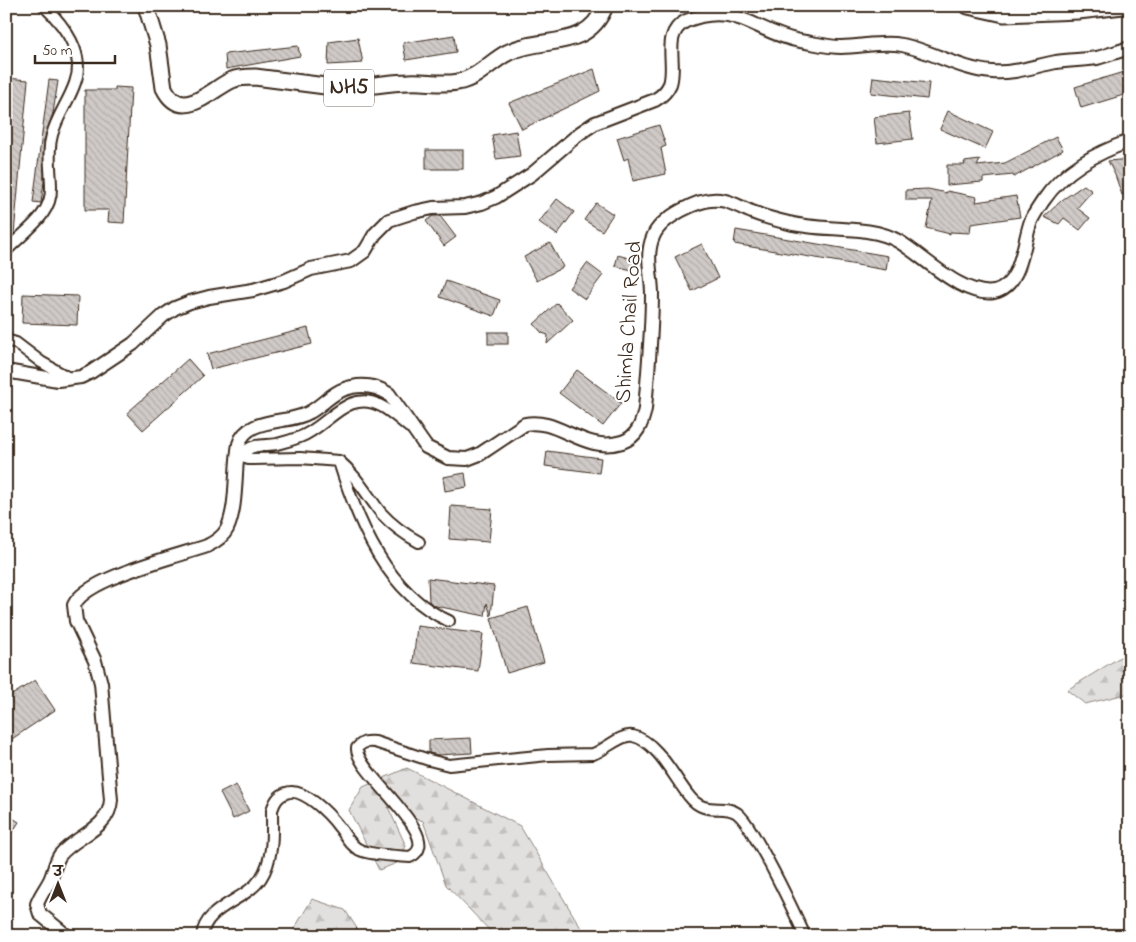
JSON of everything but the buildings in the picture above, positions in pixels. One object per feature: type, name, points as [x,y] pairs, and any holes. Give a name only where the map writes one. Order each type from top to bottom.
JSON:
[{"type":"highway","name":"NH5","points":[[146,6],[157,38],[164,88],[176,101],[187,104],[202,100],[232,80],[243,78],[265,78],[341,88],[409,82],[458,82],[471,78],[509,52],[583,34],[596,23],[605,6]]},
{"type":"highway","points":[[968,6],[996,13],[1009,14],[1078,11],[1123,6]]},
{"type":"main road","points":[[6,371],[58,380],[72,380],[81,377],[98,368],[133,344],[163,316],[175,308],[190,302],[253,290],[311,269],[351,261],[365,251],[375,234],[389,220],[433,208],[465,207],[496,197],[532,174],[580,133],[595,123],[655,100],[662,95],[671,82],[670,54],[672,38],[677,28],[692,18],[714,12],[730,12],[777,34],[798,40],[840,47],[882,44],[901,45],[974,69],[992,72],[1009,72],[1055,62],[1097,58],[1130,48]]},
{"type":"main road","name":"Shimla Chail Road","points":[[67,936],[40,914],[37,904],[59,857],[67,848],[96,829],[108,812],[112,800],[101,684],[95,661],[74,615],[75,601],[109,578],[217,541],[228,528],[234,498],[237,456],[241,437],[252,428],[308,413],[333,394],[352,387],[363,386],[383,390],[390,394],[426,447],[456,460],[480,454],[525,424],[532,423],[551,427],[588,443],[601,445],[626,441],[640,428],[645,409],[652,292],[649,264],[651,243],[659,228],[678,212],[696,203],[720,200],[767,217],[804,227],[875,232],[898,241],[961,284],[979,291],[992,292],[1001,290],[1008,285],[1014,276],[1032,219],[1043,200],[1074,168],[1100,152],[1130,141]]},
{"type":"street","points":[[6,251],[41,217],[49,203],[52,190],[49,152],[51,138],[75,84],[78,71],[78,58],[70,40],[62,26],[44,6]]},
{"type":"street","points":[[6,340],[16,343],[41,362],[72,380]]},
{"type":"street","points":[[414,431],[383,407],[366,401],[359,401],[341,408],[303,436],[276,444],[254,446],[247,450],[245,456],[248,459],[300,458],[339,461],[354,476],[382,514],[400,531],[418,542]]},
{"type":"street","points":[[339,461],[361,523],[379,555],[401,585],[425,608],[449,621]]},
{"type":"street","points":[[202,936],[203,928],[214,914],[258,883],[262,876],[269,861],[271,850],[272,810],[277,799],[282,794],[290,791],[298,792],[308,798],[331,817],[352,844],[360,851],[410,857],[417,852],[419,839],[401,808],[370,774],[358,757],[357,748],[361,744],[368,741],[375,742],[437,763],[460,764],[548,755],[593,754],[600,752],[627,735],[636,736],[651,746],[696,804],[711,809],[734,811],[745,821],[775,871],[805,936]]},
{"type":"green space","points":[[1130,651],[1130,693],[1085,704],[1067,690]]},
{"type":"green space","points":[[407,768],[520,826],[581,928],[583,936],[495,936],[446,885],[423,821],[388,807],[406,846],[397,863],[379,870],[349,810],[363,787]]},
{"type":"green space","points":[[312,899],[345,910],[362,936],[290,936]]}]
